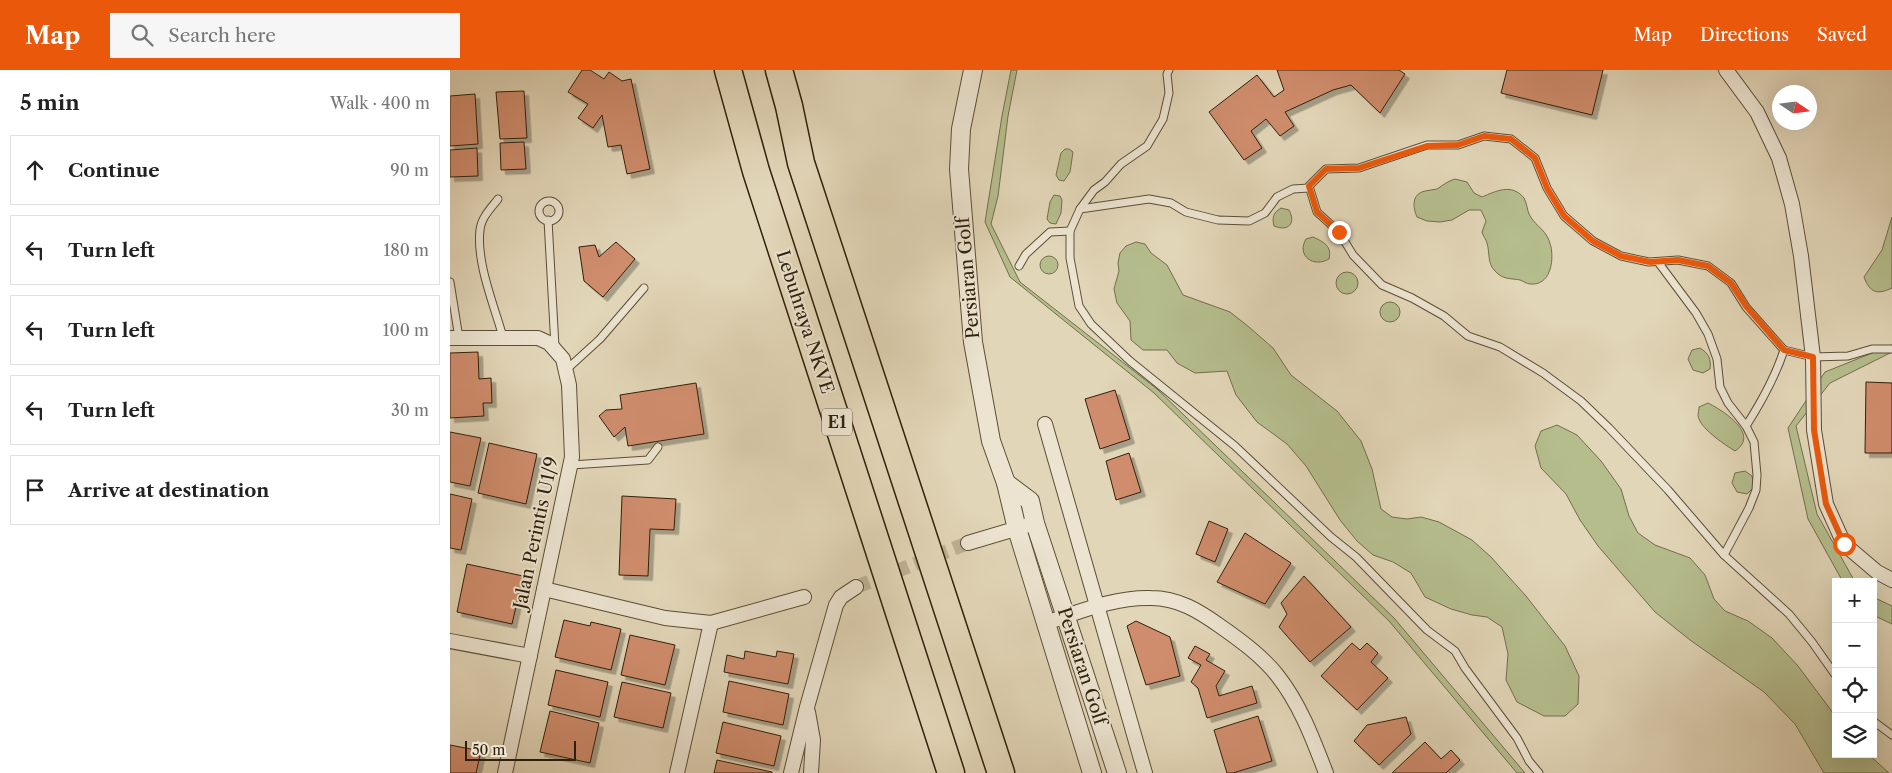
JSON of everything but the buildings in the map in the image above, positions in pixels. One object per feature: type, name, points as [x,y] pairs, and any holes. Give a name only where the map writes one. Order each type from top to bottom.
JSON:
[{"type":"highway","name":"Lebuhraya NKVE","points":[[728,70],[756,171],[950,773]]},
{"type":"highway","points":[[778,70],[789,106],[801,163],[1001,773]]},
{"type":"street","name":"Persiaran Golf","points":[[973,70],[961,129],[959,170],[973,342],[991,441],[1006,483],[1017,529],[1092,773]]},
{"type":"street","points":[[1726,70],[1757,112],[1779,158],[1794,213],[1813,357],[1814,430],[1826,504],[1844,544],[1877,572],[1892,580]]},
{"type":"street","points":[[454,338],[503,336],[538,338],[550,343],[555,350]]},
{"type":"street","name":"Jalan Perintis U1/9","points":[[505,773],[572,457],[566,370],[563,359],[555,350]]},
{"type":"street","points":[[1045,424],[1145,773]]},
{"type":"street","name":"Persiaran Golf","points":[[1006,483],[1030,501],[1035,524],[1117,773]]},
{"type":"street","points":[[968,544],[1035,524]]},
{"type":"street","points":[[791,773],[807,706],[836,605],[841,597],[856,587]]},
{"type":"street","points":[[544,589],[665,618],[711,623],[804,597]]},
{"type":"street","points":[[1045,623],[1096,606],[1134,598],[1170,600],[1190,607],[1203,614],[1243,643],[1277,675],[1305,719],[1326,773]]},
{"type":"street","points":[[677,773],[711,623]]},
{"type":"street","points":[[450,641],[530,656]]},
{"type":"street","points":[[807,706],[812,740],[811,773]]},
{"type":"lane","points":[[1169,70],[1167,74],[1169,93],[1163,119],[1146,146],[1121,164],[1105,182],[1094,190],[1080,210],[1070,231],[1070,258],[1079,306],[1091,324],[1130,362],[1234,446],[1331,537],[1356,557],[1427,630],[1455,651],[1465,668],[1517,738],[1529,761],[1539,773]]},
{"type":"lane","points":[[1080,210],[1120,202],[1149,199],[1171,203],[1186,212],[1218,220],[1249,221],[1265,213],[1277,197],[1293,189],[1310,188],[1326,169],[1359,168],[1427,146],[1458,145],[1484,136],[1511,139],[1535,158],[1547,188],[1564,216],[1593,241],[1621,256],[1650,262],[1678,260],[1708,266],[1731,283],[1746,306],[1784,350],[1813,357],[1848,356],[1872,349],[1892,349]]},
{"type":"lane","points":[[1310,188],[1317,212],[1339,232],[1353,255],[1382,285],[1412,298],[1444,316],[1468,336],[1500,347],[1542,373],[1581,401],[1668,490],[1724,555],[1788,614],[1812,642],[1832,670]]},
{"type":"lane","points":[[498,199],[485,216],[480,229],[480,238],[481,265],[503,336]]},
{"type":"lane","points":[[548,220],[555,350]]},
{"type":"lane","points":[[1019,266],[1026,254],[1050,232],[1070,231]]},
{"type":"lane","points":[[1658,262],[1696,313],[1708,334],[1717,359],[1720,387],[1728,403],[1746,426],[1754,442],[1757,475],[1756,490],[1749,508],[1724,555]]},
{"type":"lane","points":[[450,282],[454,338]]},
{"type":"lane","points":[[566,370],[600,339],[644,288]]},
{"type":"lane","points":[[1746,426],[1771,385],[1784,350]]},
{"type":"lane","points":[[571,465],[648,460],[658,447]]},
{"type":"lane","points":[[1877,724],[1892,735]]},
{"type":"green space","points":[[1011,70],[1017,70],[1008,116],[998,196],[991,224],[1020,282],[1157,389],[1394,618],[1525,773],[1517,773],[1389,621],[1154,393],[1010,277],[985,222]]},
{"type":"green space","points":[[1065,149],[1073,152],[1070,172],[1064,181],[1059,180],[1056,175],[1061,153]]},
{"type":"green space","points":[[1455,179],[1467,182],[1474,193],[1482,197],[1498,191],[1509,190],[1519,193],[1524,198],[1530,216],[1547,236],[1551,247],[1551,266],[1542,281],[1537,284],[1529,284],[1504,277],[1492,268],[1487,243],[1482,232],[1486,221],[1481,210],[1469,210],[1452,220],[1440,222],[1427,221],[1417,217],[1414,202],[1417,195],[1425,191],[1437,189]]},
{"type":"green space","points":[[1054,195],[1060,196],[1062,200],[1061,213],[1056,224],[1050,223],[1047,219],[1050,202]]},
{"type":"green space","points":[[1281,208],[1289,210],[1292,219],[1290,225],[1284,228],[1274,226],[1273,223],[1276,212]]},
{"type":"green space","points":[[1892,217],[1892,288],[1878,292],[1869,286],[1864,277],[1882,250]]},
{"type":"green space","points":[[1313,237],[1326,245],[1330,255],[1329,259],[1318,262],[1312,261],[1305,255],[1303,251],[1306,239]]},
{"type":"green space","points":[[1136,242],[1145,244],[1151,253],[1167,265],[1183,295],[1230,312],[1273,348],[1291,375],[1337,411],[1361,441],[1372,469],[1381,509],[1392,517],[1407,519],[1421,517],[1439,522],[1472,540],[1491,557],[1526,596],[1565,646],[1579,676],[1578,704],[1565,716],[1544,716],[1517,702],[1506,680],[1508,654],[1502,627],[1487,617],[1451,609],[1425,597],[1411,573],[1393,562],[1373,555],[1357,541],[1340,520],[1306,466],[1287,444],[1257,422],[1236,395],[1227,371],[1195,373],[1177,363],[1167,350],[1143,350],[1131,340],[1130,321],[1117,303],[1114,289],[1119,271],[1120,253],[1126,246]]},
{"type":"green space","points":[[1049,256],[1057,261],[1058,265],[1053,273],[1049,274],[1041,269],[1040,265],[1045,257]]},
{"type":"green space","points":[[1347,272],[1355,275],[1358,283],[1355,291],[1347,294],[1339,291],[1336,283],[1339,275]]},
{"type":"green space","points":[[1390,302],[1397,305],[1400,312],[1397,319],[1390,322],[1383,319],[1380,312],[1383,305]]},
{"type":"green space","points":[[1892,345],[1892,352],[1830,383],[1796,426],[1817,514],[1853,578],[1841,578],[1808,519],[1788,428],[1825,372]]},
{"type":"green space","points":[[1700,348],[1707,354],[1710,362],[1710,369],[1703,373],[1693,370],[1688,359],[1692,350]]},
{"type":"green space","points":[[1708,403],[1730,417],[1742,430],[1744,437],[1742,444],[1735,451],[1715,437],[1701,423],[1698,416],[1699,407]]},
{"type":"green space","points":[[1557,425],[1577,435],[1601,461],[1621,489],[1629,516],[1638,533],[1655,545],[1690,558],[1705,575],[1714,599],[1725,611],[1748,621],[1772,638],[1798,666],[1832,712],[1832,758],[1872,758],[1889,773],[1824,773],[1795,724],[1764,692],[1690,640],[1655,612],[1598,546],[1580,520],[1566,494],[1541,468],[1535,446],[1541,431]]},
{"type":"green space","points":[[1745,471],[1752,476],[1754,487],[1747,494],[1737,492],[1732,483],[1735,473]]},
{"type":"green space","points":[[1877,599],[1892,606],[1892,624],[1877,617]]},
{"type":"tunnel","points":[[856,587],[968,543]]},
{"type":"route","points":[[1339,232],[1317,212],[1309,186],[1326,169],[1359,168],[1427,146],[1458,145],[1484,136],[1511,139],[1535,158],[1547,188],[1564,216],[1593,241],[1621,256],[1650,262],[1678,260],[1708,266],[1731,283],[1746,306],[1784,350],[1813,357],[1814,430],[1826,504],[1844,544]]}]
